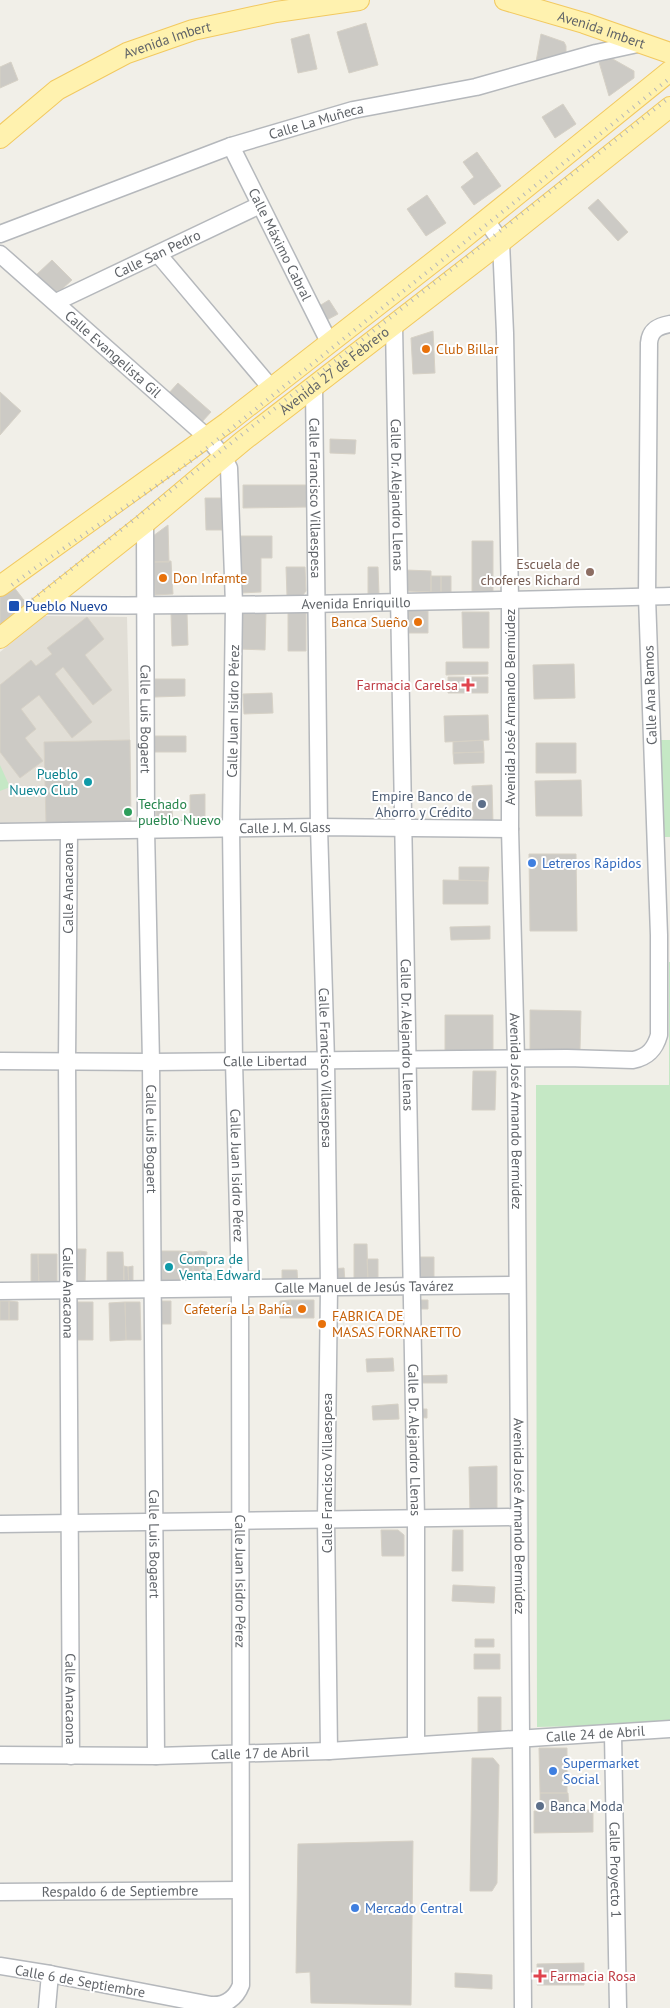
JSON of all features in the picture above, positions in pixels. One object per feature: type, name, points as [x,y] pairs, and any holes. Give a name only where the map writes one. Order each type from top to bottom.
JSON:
[{"type":"main road","name":"Avenida Imbert","points":[[0,138],[57,90],[127,53],[192,30],[276,6],[359,0]]},
{"type":"main road","name":"Avenida Imbert","points":[[505,0],[584,23],[670,53]]},
{"type":"main road","name":"Avenida 27 de Febrero","points":[[0,586],[208,438],[486,220],[670,70]]},
{"type":"main road","name":"Avenida 27 de Febrero","points":[[0,638],[314,386],[501,242],[670,107]]},
{"type":"street","name":"Calle La Muñeca","points":[[0,234],[232,146],[353,110],[476,88],[596,53],[642,43]]},
{"type":"street","name":"Calle Máximo Cabral","points":[[232,146],[329,342]]},
{"type":"street","name":"Calle San Pedro","points":[[56,302],[260,204]]},
{"type":"street","points":[[486,220],[501,242]]},
{"type":"street","name":"Avenida José Armando Bermúdez","points":[[501,242],[505,333],[510,600],[510,829],[516,1059],[518,1517],[524,2008]]},
{"type":"street","name":"Calle Evangelista Gil","points":[[0,254],[208,438],[224,458]]},
{"type":"street","points":[[158,254],[271,388]]},
{"type":"street","name":"Calle Ana Ramos","points":[[649,1054],[657,1043],[659,1035],[664,935],[647,597],[649,343],[652,332],[660,326],[670,324]]},
{"type":"street","name":"Calle Dr. Alejandro Llenas","points":[[394,325],[416,1518],[416,1744]]},
{"type":"street","name":"Calle Francisco Villaespesa","points":[[314,386],[319,828],[326,1061],[329,1288],[326,1520],[329,1751]]},
{"type":"street","name":"Calle Juan Isidro Pérez","points":[[224,458],[229,468],[234,604],[231,828],[234,1061],[240,1288],[241,1985]]},
{"type":"street","name":"Calle Luis Bogaert","points":[[145,523],[146,829],[151,1062],[156,1522],[156,1756]]},
{"type":"street","name":"Avenida Enriquillo","points":[[42,605],[146,606],[670,596]]},
{"type":"street","name":"Calle J. M. Glass","points":[[0,832],[231,828],[510,829]]},
{"type":"street","name":"Calle Anacaona","points":[[69,831],[71,1756]]},
{"type":"street","name":"Calle Libertad","points":[[0,1061],[151,1062],[568,1058],[633,1060],[649,1054]]},
{"type":"street","name":"Calle Manuel de Jesús Tavárez","points":[[0,1291],[517,1285]]},
{"type":"street","points":[[0,1524],[518,1517]]},
{"type":"street","name":"Calle 24 de Abril","points":[[520,1739],[670,1729]]},
{"type":"street","name":"Calle Proyecto 1","points":[[614,1734],[618,2008]]},
{"type":"street","name":"Calle 17 de Abril","points":[[0,1756],[241,1754],[329,1751],[416,1744],[520,1739]]},
{"type":"street","name":"Respaldo 6 de Septiembre","points":[[0,1892],[240,1890]]},
{"type":"street","name":"Calle 6 de Septiembre","points":[[0,1966],[210,2005],[221,2004],[232,1999],[241,1985]]},
{"type":"street","points":[[47,2008],[50,1974]]},
{"type":"shaded area","points":[[45,616],[127,617],[130,740],[44,742],[46,824],[0,823],[0,652]]},
{"type":"green space","points":[[660,740],[670,740],[670,837],[660,837]]},
{"type":"green space","points":[[0,765],[10,787],[0,791]]},
{"type":"green space","points":[[669,962],[670,1724],[537,1727],[536,1085],[669,1085]]},
{"type":"building","points":[[366,23],[378,65],[349,73],[337,32]]},
{"type":"building","points":[[309,34],[317,69],[298,73],[291,39]]},
{"type":"building","points":[[541,34],[564,42],[566,56],[536,62]]},
{"type":"building","points":[[611,58],[634,71],[634,78],[609,96],[599,62]]},
{"type":"building","points":[[11,62],[18,80],[0,88],[0,67]]},
{"type":"building","points":[[563,104],[576,124],[555,138],[542,117]]},
{"type":"building","points":[[477,152],[501,186],[474,205],[461,187],[474,177],[463,162]]},
{"type":"building","points":[[427,195],[446,223],[426,236],[407,209]]},
{"type":"building","points":[[598,199],[628,232],[618,241],[588,208]]},
{"type":"building","points":[[52,260],[72,280],[62,289],[55,292],[50,290],[36,275]]},
{"type":"building","points":[[329,300],[338,314],[325,321],[316,308]]},
{"type":"building","points":[[433,331],[435,373],[413,374],[411,338]]},
{"type":"building","points":[[178,383],[211,412],[201,423],[168,394]]},
{"type":"building","points":[[0,392],[21,411],[0,435]]},
{"type":"building","points":[[330,439],[356,440],[355,454],[330,453]]},
{"type":"building","points":[[243,485],[308,485],[308,507],[243,508]]},
{"type":"building","points":[[205,498],[222,498],[222,530],[206,530]]},
{"type":"building","points":[[168,525],[169,562],[154,562],[153,536]]},
{"type":"building","points":[[239,536],[272,536],[272,558],[261,558],[261,592],[240,593]]},
{"type":"building","points":[[472,541],[493,541],[493,592],[472,593]]},
{"type":"building","name":"Don Infamte","points":[[171,561],[173,594],[155,595],[154,562]]},
{"type":"building","points":[[286,567],[305,567],[306,591],[303,595],[287,596]]},
{"type":"building","points":[[368,567],[378,567],[379,594],[368,594]]},
{"type":"building","points":[[406,570],[431,571],[431,592],[406,591]]},
{"type":"building","points":[[431,576],[441,576],[441,592],[431,592]]},
{"type":"building","points":[[441,576],[451,576],[451,592],[441,592]]},
{"type":"building","name":"Pueblo Nuevo","points":[[10,582],[30,608],[0,631],[0,589]]},
{"type":"building","name":"Banca Sueño","points":[[408,610],[428,611],[428,633],[408,633]]},
{"type":"building","points":[[245,611],[266,611],[265,650],[239,649],[240,616]]},
{"type":"building","points":[[288,612],[306,613],[306,651],[288,651]]},
{"type":"building","points":[[462,612],[489,612],[489,648],[463,648]]},
{"type":"building","points":[[171,613],[187,613],[188,645],[172,646]]},
{"type":"building","points":[[87,617],[104,639],[85,655],[112,690],[93,705],[63,667],[55,674],[92,722],[72,738],[39,695],[21,709],[36,729],[25,738],[43,761],[20,778],[0,752],[0,685],[31,660],[36,666],[52,654],[47,648]]},
{"type":"building","points":[[446,662],[488,662],[488,674],[446,675]]},
{"type":"building","points":[[574,664],[575,698],[534,699],[533,665]]},
{"type":"building","name":"Farmacia Carelsa","points":[[448,677],[488,677],[488,693],[448,693]]},
{"type":"building","points":[[154,679],[185,679],[185,696],[154,697]]},
{"type":"building","points":[[272,693],[273,713],[244,714],[243,694]]},
{"type":"building","points":[[488,715],[489,740],[445,742],[444,716]]},
{"type":"building","points":[[153,736],[186,736],[186,752],[153,752]]},
{"type":"building","name":"Pueblo Nuevo Club","points":[[130,740],[131,822],[46,824],[44,742]]},
{"type":"building","points":[[483,740],[484,752],[453,753],[453,742]]},
{"type":"building","points":[[536,743],[576,743],[576,773],[536,773]]},
{"type":"building","points":[[484,752],[484,763],[454,764],[453,753]]},
{"type":"building","points":[[581,780],[582,816],[536,816],[535,781]]},
{"type":"building","name":"Empire Banco de Ahorro y Crédito","points":[[492,785],[493,823],[473,823],[472,786]]},
{"type":"building","points":[[205,794],[205,821],[190,822],[190,795]]},
{"type":"building","points":[[156,810],[172,810],[173,822],[156,823]]},
{"type":"building","points":[[529,854],[576,854],[577,931],[530,931]]},
{"type":"building","points":[[459,867],[489,867],[488,881],[459,880]]},
{"type":"building","points":[[443,880],[488,881],[488,904],[443,904]]},
{"type":"building","points":[[490,926],[490,939],[451,940],[450,927]]},
{"type":"building","points":[[530,1010],[581,1011],[580,1050],[530,1049]]},
{"type":"building","points":[[445,1015],[493,1015],[493,1053],[445,1053]]},
{"type":"building","points":[[473,1071],[496,1071],[495,1110],[472,1110]]},
{"type":"building","points":[[354,1244],[367,1244],[368,1283],[354,1283]]},
{"type":"building","points":[[77,1249],[86,1249],[85,1285],[77,1286]]},
{"type":"building","name":"Compra de Venta Edward","points":[[157,1251],[180,1251],[180,1287],[158,1283]]},
{"type":"building","points":[[180,1251],[193,1252],[193,1287],[180,1287]]},
{"type":"building","points":[[200,1251],[207,1252],[206,1284],[200,1284]]},
{"type":"building","points":[[200,1251],[200,1284],[193,1283],[193,1252]]},
{"type":"building","points":[[107,1252],[123,1252],[124,1287],[107,1287]]},
{"type":"building","points":[[31,1254],[38,1254],[39,1288],[31,1288]]},
{"type":"building","points":[[38,1254],[57,1254],[57,1288],[39,1288]]},
{"type":"building","points":[[415,1257],[434,1257],[434,1281],[416,1281]]},
{"type":"building","points":[[367,1259],[378,1259],[378,1283],[368,1283]]},
{"type":"building","points":[[124,1266],[128,1267],[129,1287],[124,1287]]},
{"type":"building","points":[[133,1266],[133,1287],[129,1287],[128,1267]]},
{"type":"building","points":[[344,1268],[345,1282],[331,1283],[330,1269]]},
{"type":"building","points":[[282,1270],[297,1270],[298,1285],[282,1285]]},
{"type":"building","points":[[241,1271],[258,1271],[258,1285],[241,1284]]},
{"type":"building","name":"Cafetería La Bahía","points":[[290,1300],[314,1300],[314,1318],[290,1318]]},
{"type":"building","points":[[290,1300],[290,1318],[280,1318],[280,1301]]},
{"type":"building","points":[[418,1300],[428,1300],[428,1309],[413,1309]]},
{"type":"building","points":[[0,1301],[9,1301],[9,1320],[0,1320]]},
{"type":"building","points":[[9,1301],[18,1302],[18,1320],[9,1320]]},
{"type":"building","points":[[156,1301],[171,1301],[171,1324],[156,1324]]},
{"type":"building","points":[[72,1302],[93,1302],[93,1340],[72,1340]]},
{"type":"building","points":[[125,1302],[140,1302],[141,1340],[126,1340]]},
{"type":"building","points":[[125,1302],[126,1340],[110,1341],[109,1303]]},
{"type":"building","points":[[393,1358],[394,1371],[367,1372],[366,1359]]},
{"type":"building","points":[[447,1375],[447,1383],[415,1383],[415,1376]]},
{"type":"building","points":[[398,1404],[399,1419],[373,1420],[372,1406]]},
{"type":"building","points":[[415,1409],[427,1409],[427,1418],[415,1417]]},
{"type":"building","points":[[497,1466],[497,1514],[470,1514],[469,1467]]},
{"type":"building","points":[[381,1530],[398,1530],[404,1535],[404,1556],[382,1556]]},
{"type":"building","points":[[453,1530],[463,1530],[463,1571],[452,1571]]},
{"type":"building","points":[[453,1585],[495,1587],[494,1603],[452,1601]]},
{"type":"building","points":[[475,1639],[494,1639],[494,1647],[475,1647]]},
{"type":"building","points":[[474,1654],[500,1654],[500,1669],[474,1669]]},
{"type":"building","points":[[478,1697],[501,1697],[501,1735],[478,1734]]},
{"type":"building","name":"Supermarket Social","points":[[539,1748],[567,1748],[567,1793],[540,1793]]},
{"type":"building","points":[[472,1758],[493,1758],[499,1765],[497,1883],[492,1891],[470,1891]]},
{"type":"building","points":[[540,1793],[568,1793],[569,1810],[540,1811]]},
{"type":"building","points":[[593,1810],[593,1832],[534,1833],[534,1811]]},
{"type":"building","name":"Mercado Central","points":[[413,1841],[411,2005],[311,2003],[310,1972],[296,1973],[298,1844]]},
{"type":"building","points":[[584,1963],[584,1985],[537,1985],[537,1964]]},
{"type":"building","points":[[455,1973],[492,1975],[492,1989],[455,1987]]},
{"type":"railway","points":[[12,585],[192,460],[670,78]]},
{"type":"railway","points":[[27,604],[670,97]]},
{"type":"place","name":"Club Billar","points":[[426,349]]},
{"type":"place","name":"Escuela de choferes Richard","points":[[590,572]]},
{"type":"place","name":"Don Infamte","points":[[163,578]]},
{"type":"place","name":"Pueblo Nuevo","points":[[14,606]]},
{"type":"place","name":"Banca Sueño","points":[[418,622]]},
{"type":"place","name":"Farmacia Carelsa","points":[[468,685]]},
{"type":"place","name":"Pueblo Nuevo Club","points":[[88,782]]},
{"type":"place","name":"Empire Banco de Ahorro y Crédito","points":[[482,804]]},
{"type":"place","name":"Techado pueblo Nuevo","points":[[128,812]]},
{"type":"place","name":"Letreros Rápidos","points":[[532,863]]},
{"type":"place","name":"Compra de Venta Edward","points":[[169,1267]]},
{"type":"place","name":"Cafetería La Bahía","points":[[302,1309]]},
{"type":"place","name":"FABRICA DE MASAS FORNARETTO","points":[[322,1324]]},
{"type":"place","name":"Supermarket Social","points":[[553,1771]]},
{"type":"place","name":"Banca Moda","points":[[540,1806]]},
{"type":"place","name":"Mercado Central","points":[[355,1908]]},
{"type":"place","name":"Farmacia Rosa","points":[[540,1976]]}]
